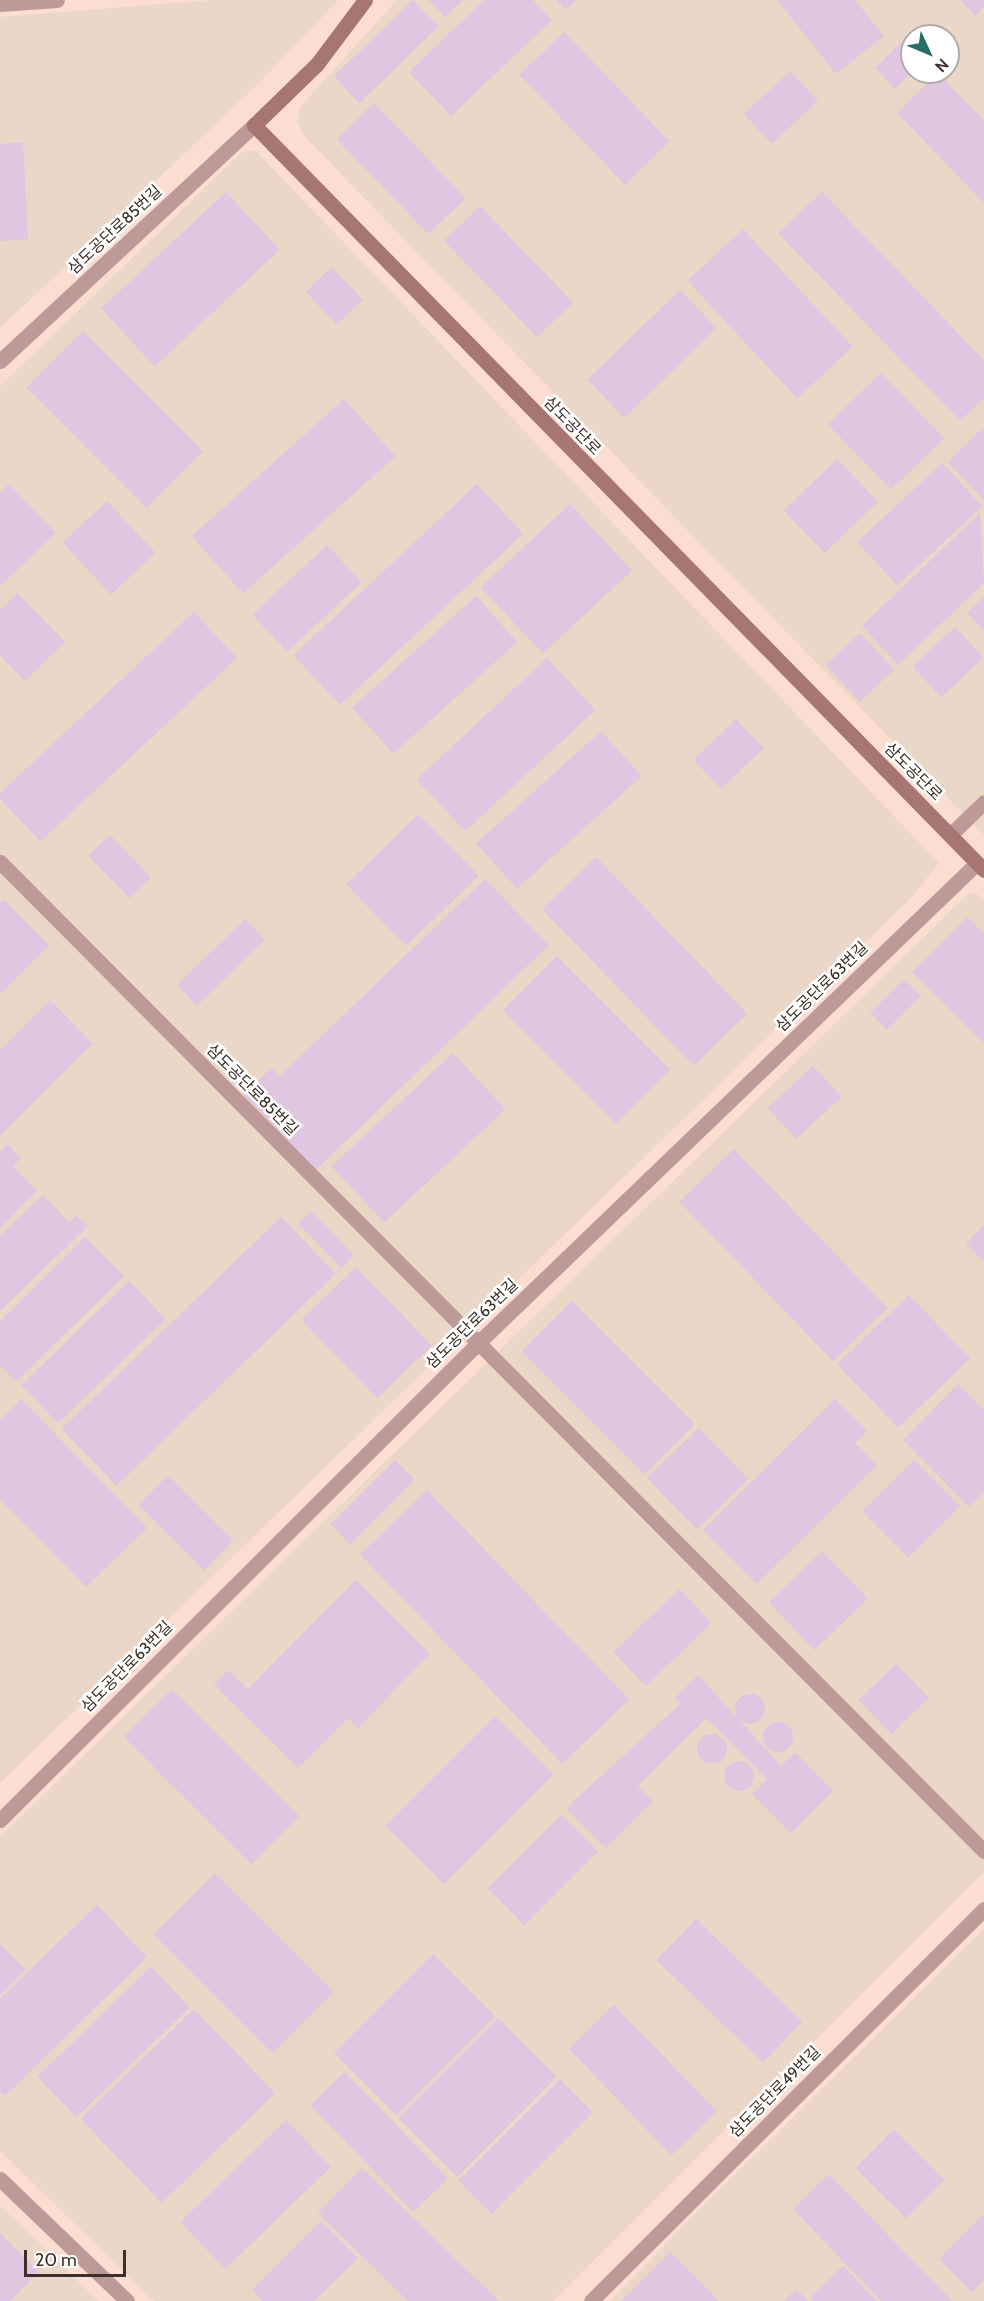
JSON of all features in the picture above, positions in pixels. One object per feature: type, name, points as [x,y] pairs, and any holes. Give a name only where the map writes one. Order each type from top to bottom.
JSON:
[{"type":"street","points":[[0,4],[57,0]]},
{"type":"street","points":[[254,125],[317,64],[365,0]]},
{"type":"street","name":"삼도공단로85번길","points":[[0,362],[254,125]]},
{"type":"street","name":"삼도공단로","points":[[254,125],[981,866]]},
{"type":"street","points":[[950,835],[984,802]]},
{"type":"street","name":"삼도공단로85번길","points":[[0,862],[984,1851]]},
{"type":"street","name":"삼도공단로63번길","points":[[0,1820],[478,1343],[981,866]]},
{"type":"street","name":"삼도공단로49번길","points":[[591,2301],[984,1909]]},
{"type":"street","points":[[0,2179],[127,2301]]},
{"type":"shaded area","points":[[213,0],[338,0],[259,83],[0,328],[0,17]]},
{"type":"shaded area","points":[[397,0],[984,0],[984,835],[304,136],[297,122],[300,107]]},
{"type":"shaded area","points":[[255,150],[939,863],[911,898],[0,1783],[0,386],[242,152]]},
{"type":"shaded area","points":[[975,893],[984,899],[984,1872],[553,2301],[154,2301],[0,2151],[0,1837],[968,894]]},
{"type":"shaded area","points":[[984,1929],[984,2301],[610,2301],[695,2214]]},
{"type":"shaded area","points":[[0,2206],[37,2240],[98,2301],[0,2301]]},
{"type":"building","points":[[413,0],[439,27],[360,103],[334,76]]},
{"type":"building","points":[[429,0],[463,0],[445,17]]},
{"type":"building","points":[[484,0],[533,0],[552,20],[451,116],[409,72]]},
{"type":"building","points":[[556,0],[576,0],[565,10]]},
{"type":"building","points":[[777,0],[855,0],[884,36],[836,74]]},
{"type":"building","points":[[960,0],[984,0],[984,7],[975,16]]},
{"type":"building","points":[[564,32],[670,141],[625,184],[519,75]]},
{"type":"building","points":[[900,43],[900,84],[895,89],[875,68]]},
{"type":"building","points":[[790,71],[818,101],[772,144],[744,114]]},
{"type":"building","points":[[927,84],[949,84],[984,120],[984,203],[897,113]]},
{"type":"building","points":[[374,103],[466,198],[428,234],[337,139]]},
{"type":"building","points":[[23,142],[28,239],[0,241],[0,144]]},
{"type":"building","points":[[226,192],[280,250],[155,366],[101,309]]},
{"type":"building","points":[[822,192],[984,360],[984,398],[960,421],[778,233]]},
{"type":"building","points":[[480,206],[573,302],[537,337],[444,241]]},
{"type":"building","points":[[743,229],[853,347],[797,399],[687,281]]},
{"type":"building","points":[[332,267],[363,300],[336,324],[306,292]]},
{"type":"building","points":[[680,290],[717,328],[624,418],[587,380]]},
{"type":"building","points":[[83,331],[203,451],[147,508],[26,388]]},
{"type":"building","points":[[881,373],[944,438],[891,490],[828,424]]},
{"type":"building","points":[[344,399],[396,456],[243,593],[192,536]]},
{"type":"building","points":[[984,427],[984,500],[948,462]]},
{"type":"building","points":[[837,459],[878,501],[825,553],[784,510]]},
{"type":"building","points":[[942,463],[982,506],[897,585],[857,542]]},
{"type":"building","points":[[9,484],[56,533],[0,586],[0,493]]},
{"type":"building","points":[[477,484],[523,534],[340,705],[293,655]]},
{"type":"building","points":[[107,501],[155,553],[111,595],[62,543]]},
{"type":"building","points":[[570,504],[632,571],[543,654],[481,587]]},
{"type":"building","points":[[980,513],[984,583],[898,665],[862,626]]},
{"type":"building","points":[[327,545],[362,582],[287,652],[252,615]]},
{"type":"building","points":[[17,593],[65,642],[25,681],[0,655],[0,610]]},
{"type":"building","points":[[476,596],[517,642],[393,754],[352,708]]},
{"type":"building","points":[[984,597],[984,631],[967,613]]},
{"type":"building","points":[[194,612],[237,658],[40,842],[0,798],[0,793]]},
{"type":"building","points":[[955,627],[984,658],[941,697],[913,667]]},
{"type":"building","points":[[860,633],[894,670],[860,702],[826,665]]},
{"type":"building","points":[[547,658],[595,710],[465,831],[417,779]]},
{"type":"building","points":[[736,719],[764,748],[721,789],[694,760]]},
{"type":"building","points":[[601,731],[642,776],[517,889],[476,843]]},
{"type":"building","points":[[419,814],[479,876],[406,946],[346,884]]},
{"type":"building","points":[[110,835],[151,877],[129,898],[88,856]]},
{"type":"building","points":[[596,857],[747,1014],[693,1066],[542,909]]},
{"type":"building","points":[[485,879],[549,945],[316,1170],[243,1095],[271,1068],[280,1076]]},
{"type":"building","points":[[4,900],[49,945],[0,994],[0,903]]},
{"type":"building","points":[[967,917],[984,934],[984,1043],[912,972]]},
{"type":"building","points":[[245,919],[265,940],[197,1006],[177,985]]},
{"type":"building","points":[[557,956],[670,1069],[616,1124],[503,1010]]},
{"type":"building","points":[[904,979],[921,996],[887,1030],[870,1013]]},
{"type":"building","points":[[50,1000],[93,1044],[0,1136],[0,1050]]},
{"type":"building","points":[[453,1053],[506,1109],[384,1223],[332,1166]]},
{"type":"building","points":[[813,1066],[842,1097],[796,1139],[768,1108]]},
{"type":"building","points":[[7,1144],[21,1158],[13,1166],[37,1191],[0,1228],[0,1151]]},
{"type":"building","points":[[734,1149],[888,1308],[833,1361],[679,1202]]},
{"type":"building","points":[[43,1195],[69,1222],[77,1215],[88,1226],[0,1311],[0,1236]]},
{"type":"building","points":[[311,1211],[354,1256],[341,1268],[298,1224]]},
{"type":"building","points":[[281,1217],[336,1274],[116,1486],[62,1429]]},
{"type":"building","points":[[984,1225],[984,1262],[966,1243]]},
{"type":"building","points":[[85,1237],[124,1276],[16,1382],[0,1366],[0,1321]]},
{"type":"building","points":[[356,1267],[432,1345],[377,1398],[301,1320]]},
{"type":"building","points":[[129,1281],[166,1319],[58,1423],[21,1385]]},
{"type":"building","points":[[909,1295],[970,1358],[898,1428],[837,1364]]},
{"type":"building","points":[[572,1301],[695,1424],[645,1474],[522,1351]]},
{"type":"building","points":[[958,1384],[984,1410],[984,1492],[969,1507],[903,1440]]},
{"type":"building","points":[[21,1399],[147,1528],[86,1587],[0,1499],[0,1420]]},
{"type":"building","points":[[835,1399],[867,1431],[855,1443],[877,1465],[757,1584],[703,1530]]},
{"type":"building","points":[[699,1428],[748,1479],[697,1529],[647,1478]]},
{"type":"building","points":[[395,1460],[415,1480],[350,1544],[331,1524]]},
{"type":"building","points":[[914,1460],[960,1506],[908,1558],[862,1512]]},
{"type":"building","points":[[168,1475],[234,1541],[204,1570],[138,1505]]},
{"type":"building","points":[[427,1490],[629,1699],[562,1764],[360,1555]]},
{"type":"building","points":[[822,1551],[868,1598],[815,1650],[769,1602]]},
{"type":"building","points":[[356,1580],[430,1654],[358,1728],[348,1718],[298,1768],[214,1685],[228,1670],[248,1689]]},
{"type":"building","points":[[679,1589],[712,1623],[646,1686],[614,1652]]},
{"type":"building","points":[[896,1664],[929,1698],[891,1734],[859,1700]]},
{"type":"building","points":[[698,1675],[781,1766],[795,1752],[833,1791],[791,1833],[752,1794],[767,1779],[707,1718],[638,1786],[653,1801],[606,1848],[566,1808],[680,1704],[675,1698]]},
{"type":"building","points":[[172,1689],[299,1816],[251,1864],[124,1737]]},
{"type":"building","points":[[750,1694],[756,1695],[764,1703],[764,1715],[756,1723],[750,1724],[744,1723],[736,1715],[735,1709],[736,1703],[744,1695]]},
{"type":"building","points":[[495,1716],[554,1775],[444,1884],[385,1826]]},
{"type":"building","points":[[778,1722],[784,1723],[792,1731],[792,1743],[784,1751],[778,1752],[772,1751],[764,1743],[763,1737],[764,1731],[772,1723]]},
{"type":"building","points":[[712,1734],[718,1735],[726,1743],[726,1755],[718,1763],[712,1764],[706,1763],[698,1755],[697,1749],[698,1743],[706,1735]]},
{"type":"building","points":[[739,1761],[745,1762],[753,1770],[753,1782],[745,1790],[739,1791],[733,1790],[725,1782],[724,1776],[725,1770],[733,1762]]},
{"type":"building","points":[[561,1815],[598,1852],[524,1925],[487,1889]]},
{"type":"building","points":[[215,1873],[334,1992],[272,2053],[153,1935]]},
{"type":"building","points":[[97,1905],[147,1957],[5,2096],[0,2091],[0,1999]]},
{"type":"building","points":[[696,1919],[802,2022],[763,2063],[656,1960]]},
{"type":"building","points":[[0,1944],[26,1970],[0,1995]]},
{"type":"building","points":[[433,1954],[495,2016],[396,2115],[334,2053]]},
{"type":"building","points":[[151,1967],[190,2007],[76,2117],[37,2077]]},
{"type":"building","points":[[614,2005],[717,2111],[671,2155],[569,2049]]},
{"type":"building","points":[[194,2009],[275,2093],[162,2203],[80,2119]]},
{"type":"building","points":[[498,2018],[557,2077],[457,2176],[398,2118]]},
{"type":"building","points":[[345,2072],[448,2178],[413,2212],[310,2105]]},
{"type":"building","points":[[560,2079],[593,2112],[491,2214],[458,2181]]},
{"type":"building","points":[[286,2120],[331,2167],[225,2269],[180,2222]]},
{"type":"building","points":[[894,2129],[945,2180],[906,2219],[855,2168]]},
{"type":"building","points":[[362,2168],[499,2301],[408,2301],[318,2213]]},
{"type":"building","points":[[829,2174],[952,2301],[881,2301],[793,2209]]},
{"type":"building","points":[[984,2214],[984,2280],[972,2292],[939,2259]]},
{"type":"building","points":[[321,2221],[358,2258],[314,2301],[263,2301],[252,2290]]},
{"type":"building","points":[[0,2233],[39,2272],[10,2301],[0,2301]]},
{"type":"building","points":[[670,2252],[719,2301],[621,2301]]},
{"type":"building","points":[[843,2266],[877,2301],[813,2301],[810,2298]]},
{"type":"building","points":[[796,2289],[808,2301],[784,2301]]}]
